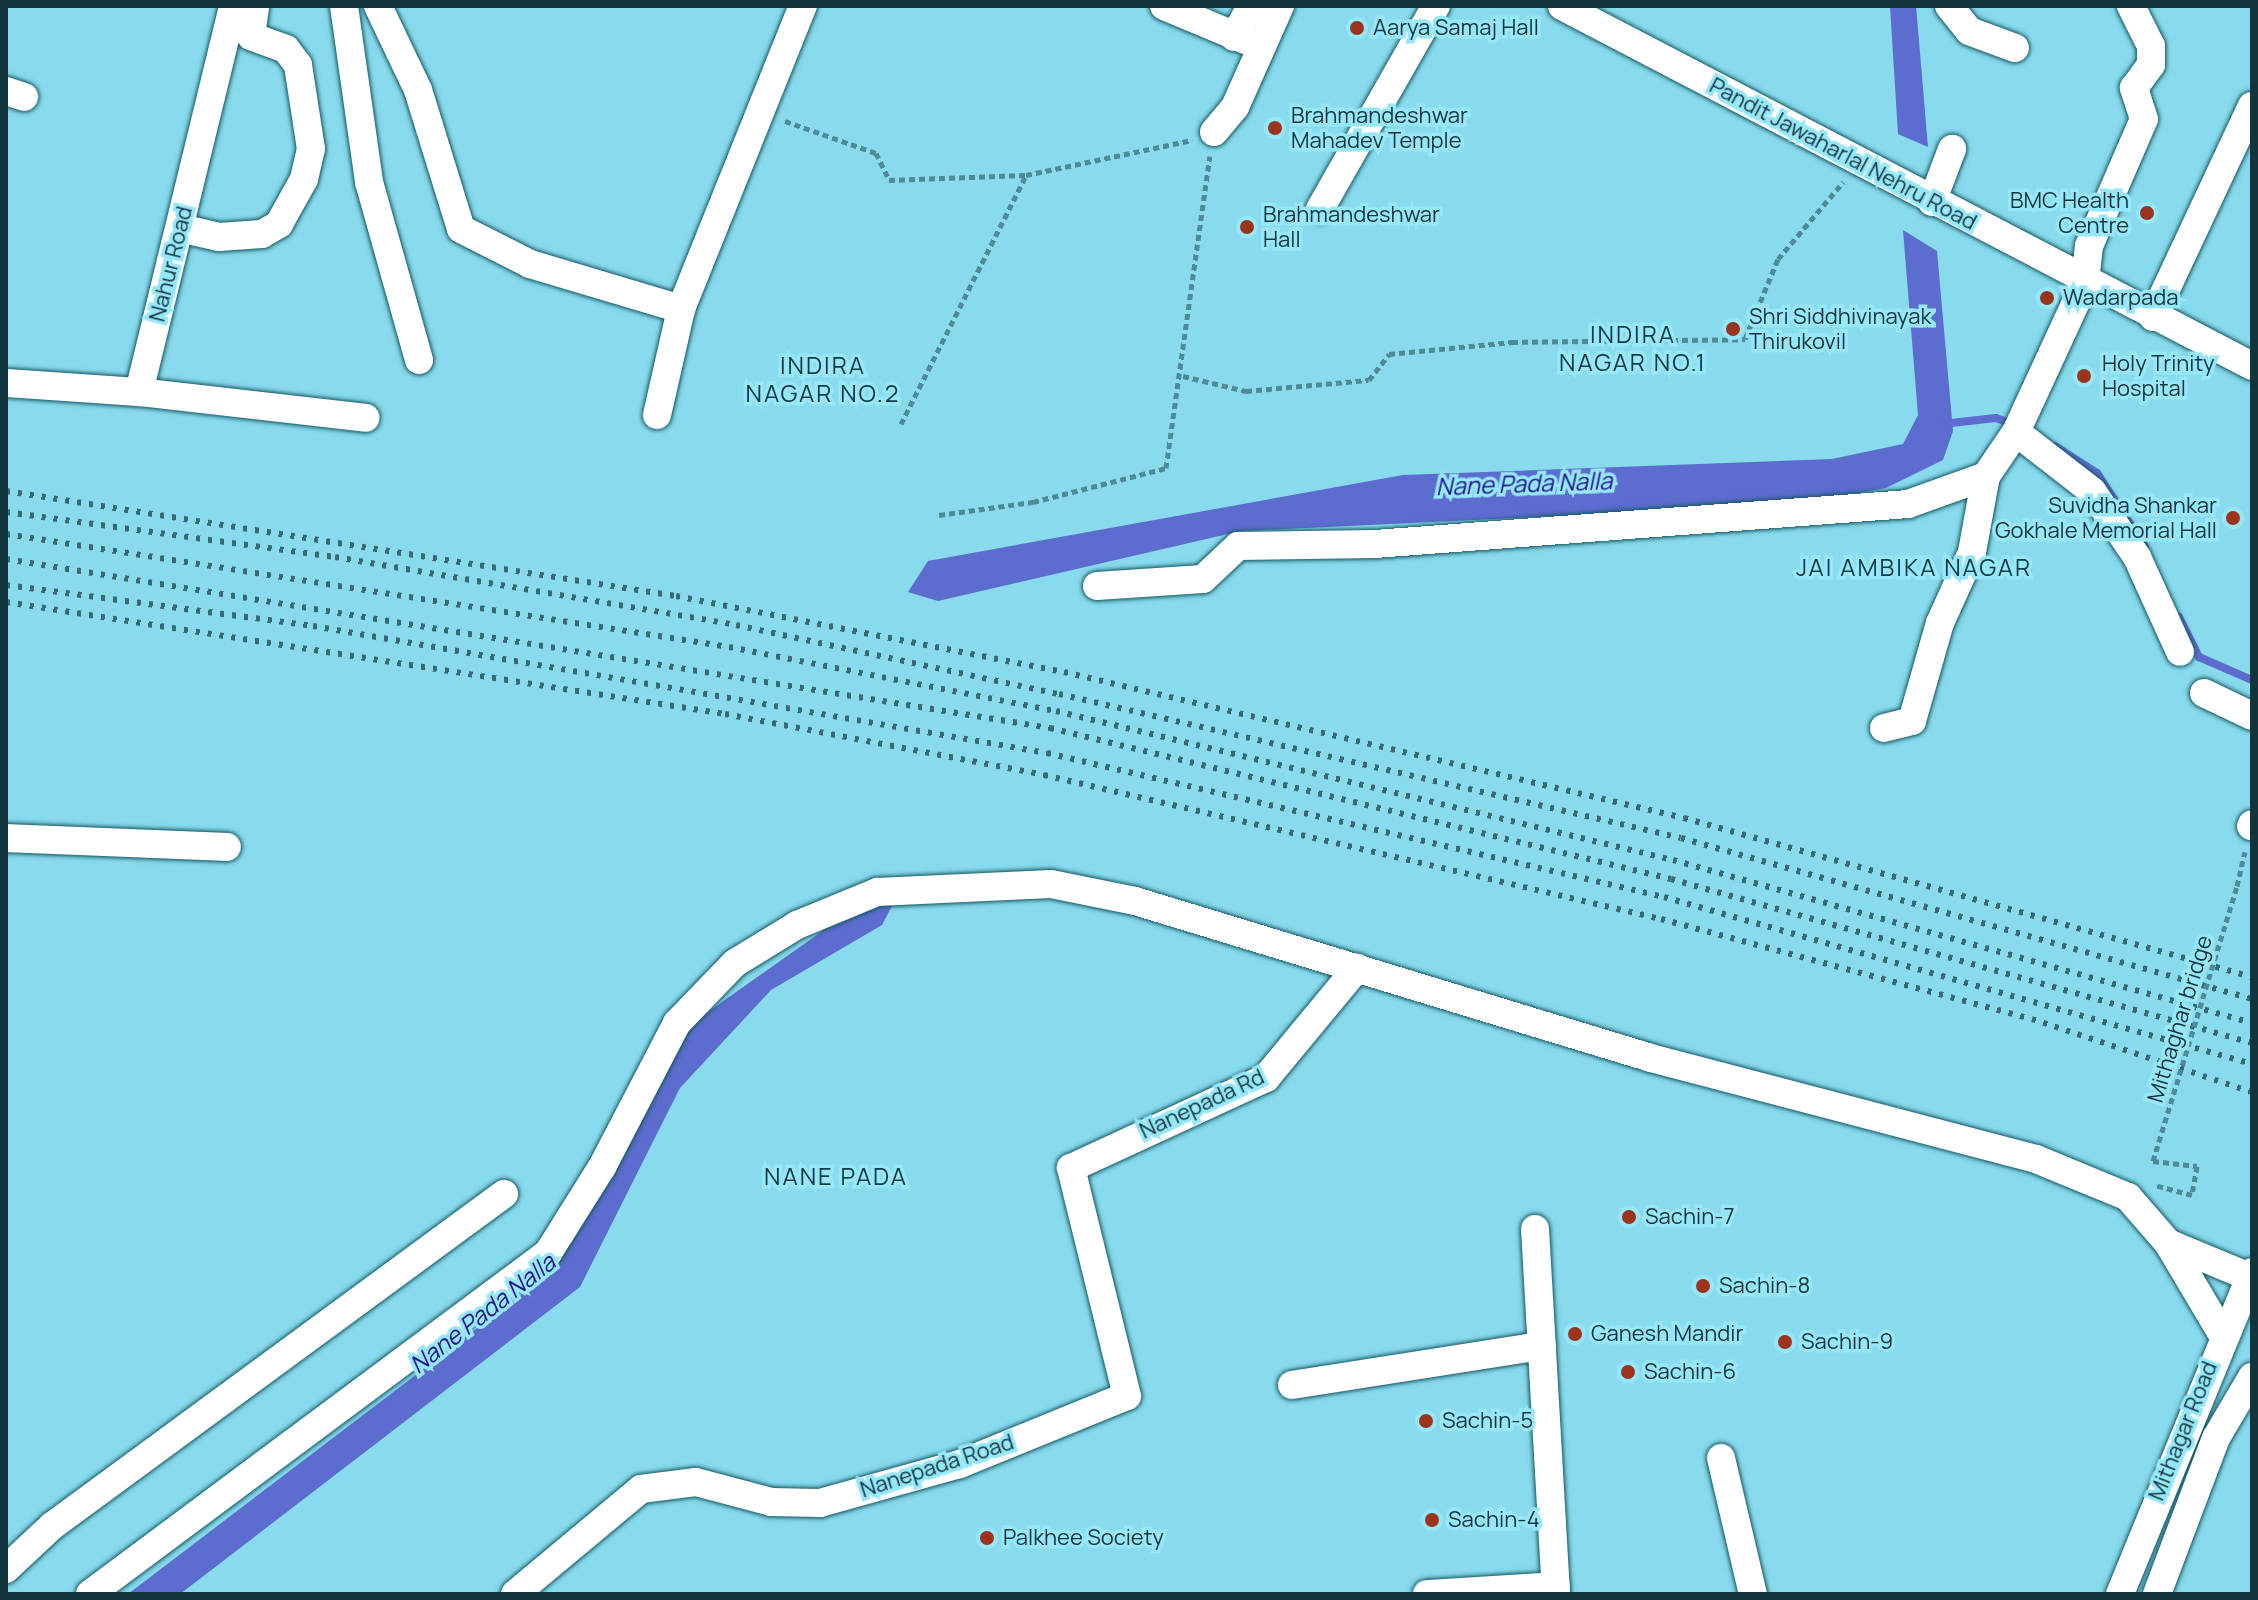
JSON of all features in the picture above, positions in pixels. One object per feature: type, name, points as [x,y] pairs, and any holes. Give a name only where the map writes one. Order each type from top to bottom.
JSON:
[{"type":"street","name":"Nahur Road","points":[[139,392],[233,6]]},
{"type":"street","points":[[180,228],[219,237],[262,234],[279,224],[304,179],[311,149],[298,65],[286,49],[251,36],[255,6]]},
{"type":"street","points":[[344,6],[369,182],[419,360]]},
{"type":"street","points":[[378,6],[418,90],[461,229],[530,264],[681,309]]},
{"type":"street","points":[[657,415],[681,309],[803,6]]},
{"type":"street","points":[[1164,6],[1262,47]]},
{"type":"street","points":[[1234,37],[1251,6]]},
{"type":"street","points":[[1213,133],[1235,107],[1280,6]]},
{"type":"street","points":[[1320,209],[1436,6]]},
{"type":"street","name":"Pandit Jawaharlal Nehru Road","points":[[1562,6],[2085,283],[2252,366]]},
{"type":"street","points":[[1949,6],[1969,31],[2015,48]]},
{"type":"street","points":[[1884,728],[1912,721],[1940,623],[1972,552],[1986,476],[2016,432],[2085,283],[2089,246],[2144,119],[2134,88],[2151,65],[2146,11]]},
{"type":"street","points":[[2153,317],[2252,106]]},
{"type":"street","points":[[1932,202],[1952,149]]},
{"type":"street","points":[[6,383],[139,392],[366,418]]},
{"type":"street","points":[[2016,432],[2092,491],[2137,557],[2180,652]]},
{"type":"street","points":[[1097,586],[1203,579],[1238,546],[1375,544],[1908,504],[1986,476]]},
{"type":"street","points":[[2204,693],[2252,716]]},
{"type":"street","points":[[6,838],[227,847]]},
{"type":"street","points":[[90,1594],[548,1253],[602,1167],[677,1023],[735,963],[797,925],[877,892],[1051,884],[1135,901],[1651,1058],[2036,1159],[2128,1197],[2168,1243],[2222,1334]]},
{"type":"street","name":"Nanepada Rd","points":[[1097,1152],[1266,1078],[1357,968]]},
{"type":"street","name":"Nanepada Road","points":[[515,1594],[641,1489],[696,1482],[771,1502],[820,1503],[960,1464],[1127,1396],[1071,1168],[1097,1152]]},
{"type":"street","points":[[6,1569],[52,1526],[504,1194]]},
{"type":"street","points":[[1427,1594],[1556,1590],[1535,1229]]},
{"type":"street","points":[[2168,1243],[2250,1274]]},
{"type":"street","name":"Mithagar Road","points":[[2120,1594],[2222,1334],[2250,1274]]},
{"type":"street","points":[[1292,1385],[1542,1346]]},
{"type":"street","points":[[2157,1594],[2216,1438],[2252,1377]]},
{"type":"street","points":[[1721,1458],[1753,1594]]},
{"type":"path","points":[[757,115],[817,127],[876,153],[889,180],[1026,175],[1213,133],[1183,376],[1166,468],[1033,502],[939,515]]},
{"type":"path","points":[[1183,376],[1246,391],[1369,380],[1389,354],[1512,342],[1745,339],[1778,259],[1860,163]]},
{"type":"path","points":[[901,424],[1026,175]]},
{"type":"path","name":"Mithaghar bridge","points":[[2155,1183],[2192,1195],[2197,1166],[2153,1161],[2237,886],[2250,830]]},
{"type":"water","points":[[1890,6],[1916,6],[1928,147],[1898,134]]},
{"type":"water","name":"Nane Pada Nalla","points":[[1903,230],[1937,251],[1953,431],[1943,460],[1886,488],[1790,505],[1241,531],[938,601],[908,592],[928,561],[1403,475],[1832,459],[1903,444],[1918,415]]},
{"type":"water","points":[[862,903],[893,904],[882,925],[771,990],[680,1088],[580,1287],[180,1594],[128,1594],[543,1278],[572,1242],[691,1024]]},
{"type":"waterway","points":[[1942,424],[1996,418],[2015,425]]},
{"type":"waterway","points":[[2055,446],[2097,473],[2145,547]]},
{"type":"waterway","points":[[2179,617],[2199,657],[2252,680]]},
{"type":"railway","points":[[6,491],[676,596],[1064,672],[1684,818],[2252,977]]},
{"type":"railway","points":[[6,512],[335,557],[736,625],[1059,694],[1681,838],[2252,999]]},
{"type":"railway","points":[[6,534],[729,647],[1056,711],[1673,860],[2252,1023]]},
{"type":"railway","points":[[6,559],[1050,728],[1671,879],[2252,1043]]},
{"type":"railway","points":[[6,585],[313,626],[1047,753],[1664,897],[2252,1064]]},
{"type":"railway","points":[[6,602],[725,714],[1044,775],[1661,919],[2032,1019],[2252,1092]]},
{"type":"place","name":"Aarya Samaj Hall","points":[[1357,28]]},
{"type":"place","name":"Brahmandeshwar Mahadev Temple","points":[[1275,128]]},
{"type":"place","name":"BMC Health Centre","points":[[2147,213]]},
{"type":"place","name":"Brahmandeshwar Hall","points":[[1247,227]]},
{"type":"place","name":"Wadarpada","points":[[2047,298]]},
{"type":"place","name":"Shri Siddhivinayak Thirukovil","points":[[1733,329]]},
{"type":"place","name":"Holy Trinity Hospital","points":[[2084,376]]},
{"type":"place","name":"Suvidha Shankar Gokhale Memorial Hall","points":[[2233,518]]},
{"type":"place","name":"Sachin-7","points":[[1629,1217]]},
{"type":"place","name":"Sachin-8","points":[[1703,1286]]},
{"type":"place","name":"Ganesh Mandir","points":[[1575,1334]]},
{"type":"place","name":"Sachin-9","points":[[1785,1342]]},
{"type":"place","name":"Sachin-6","points":[[1628,1372]]},
{"type":"place","name":"Sachin-5","points":[[1426,1421]]},
{"type":"place","name":"Sachin-4","points":[[1432,1520]]},
{"type":"place","name":"Palkhee Society","points":[[987,1538]]},
{"type":"district","name":"INDIRA NAGAR NO.1","points":[[1633,348]]},
{"type":"district","name":"INDIRA NAGAR NO.2","points":[[823,379]]},
{"type":"district","name":"JAI AMBIKA NAGAR","points":[[1914,567]]},
{"type":"district","name":"NANE PADA","points":[[836,1176]]}]
